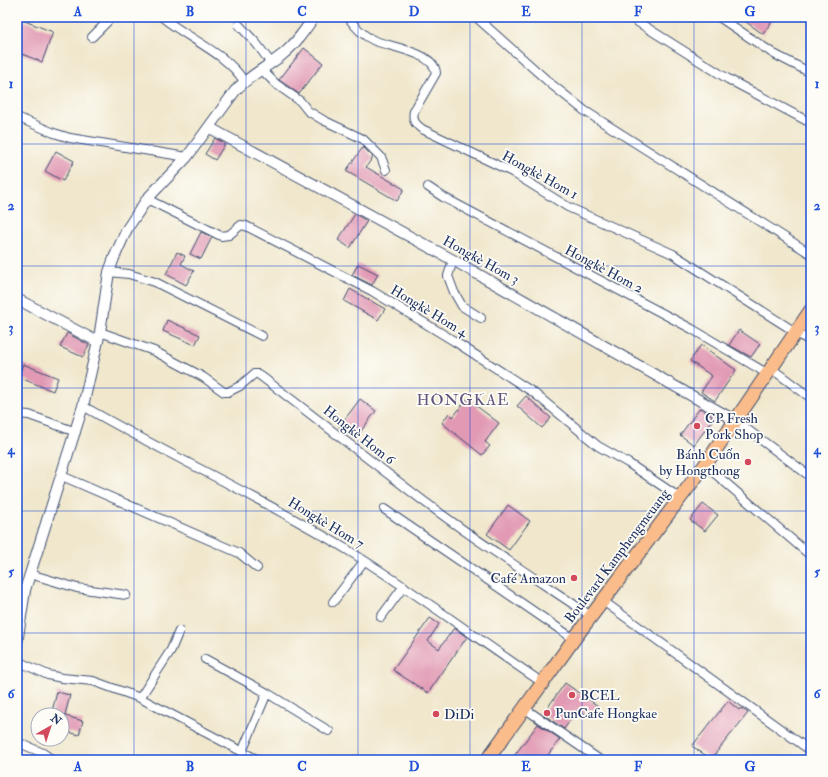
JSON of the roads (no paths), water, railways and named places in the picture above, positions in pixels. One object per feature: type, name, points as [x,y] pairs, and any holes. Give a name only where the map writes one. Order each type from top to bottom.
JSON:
[{"type":"main road","name":"Boulevard Kamphengmeuang","points":[[487,760],[574,639],[705,465],[811,310]]},
{"type":"street","points":[[92,37],[112,17]]},
{"type":"street","points":[[162,17],[226,61],[239,73],[244,81]]},
{"type":"street","name":"Hongkè Hom 1","points":[[348,17],[363,34],[374,41],[398,47],[424,58],[435,67],[436,73],[413,116],[416,125],[512,172],[568,207],[673,254],[797,331],[811,342]]},
{"type":"street","points":[[476,17],[551,84],[586,111],[811,254]]},
{"type":"street","points":[[630,17],[728,79],[811,123]]},
{"type":"street","points":[[720,17],[774,54],[811,73]]},
{"type":"street","points":[[17,643],[21,591],[30,574],[76,432],[98,342],[109,272],[127,229],[146,199],[187,157],[210,128],[227,101],[244,81],[272,63],[289,48],[309,19]]},
{"type":"street","points":[[239,25],[272,63]]},
{"type":"street","points":[[262,70],[276,84],[300,101],[308,111],[323,120],[363,139],[381,157],[386,170]]},
{"type":"street","points":[[17,116],[43,129],[70,138],[187,157]]},
{"type":"street","name":"Hongkè Hom 3","points":[[210,128],[452,260],[736,421]]},
{"type":"street","name":"Hongkè Hom 2","points":[[428,187],[450,201],[692,329],[770,372],[811,398]]},
{"type":"street","name":"Hongkè Hom 4","points":[[146,199],[220,236],[229,235],[241,225],[246,226],[372,291],[534,393],[598,446],[628,463],[680,498]]},
{"type":"street","points":[[452,260],[448,276],[454,292],[462,306],[481,318]]},
{"type":"street","points":[[109,272],[130,274],[155,282],[262,336]]},
{"type":"street","points":[[17,299],[98,342]]},
{"type":"street","name":"Hongkè Hom 6","points":[[100,332],[154,351],[203,377],[224,392],[232,390],[254,374],[258,374],[346,440],[400,483],[465,530],[591,616]]},
{"type":"street","name":"Hongkè Hom 7","points":[[83,406],[142,440],[263,501],[364,561],[404,586],[543,683]]},
{"type":"street","points":[[17,414],[29,415],[76,432]]},
{"type":"street","points":[[736,421],[811,477]]},
{"type":"street","points":[[705,465],[811,556]]},
{"type":"street","points":[[62,476],[239,553],[257,568]]},
{"type":"street","points":[[384,509],[574,639]]},
{"type":"street","points":[[333,602],[364,561]]},
{"type":"street","points":[[30,574],[77,588],[126,595]]},
{"type":"street","points":[[381,617],[404,586]]},
{"type":"street","points":[[603,601],[811,751]]},
{"type":"street","points":[[140,698],[171,650],[179,631]]},
{"type":"street","points":[[205,659],[267,693],[329,731]]},
{"type":"street","points":[[17,661],[48,675],[93,681],[140,698],[258,760]]},
{"type":"street","points":[[242,752],[267,693]]},
{"type":"street","points":[[524,708],[600,760]]},
{"type":"street","points":[[17,742],[43,753],[53,760]]},
{"type":"place","name":"CP Fresh Pork Shop","points":[[697,426]]},
{"type":"place","name":"Bánh Cuốn by Hongthong","points":[[748,462]]},
{"type":"place","name":"Café Amazon","points":[[574,578]]},
{"type":"place","name":"BCEL","points":[[572,695]]},
{"type":"place","name":"PunCafe Hongkae","points":[[547,713]]},
{"type":"place","name":"DiDi","points":[[436,714]]},
{"type":"district","name":"HONGKAE","points":[[463,400]]}]
